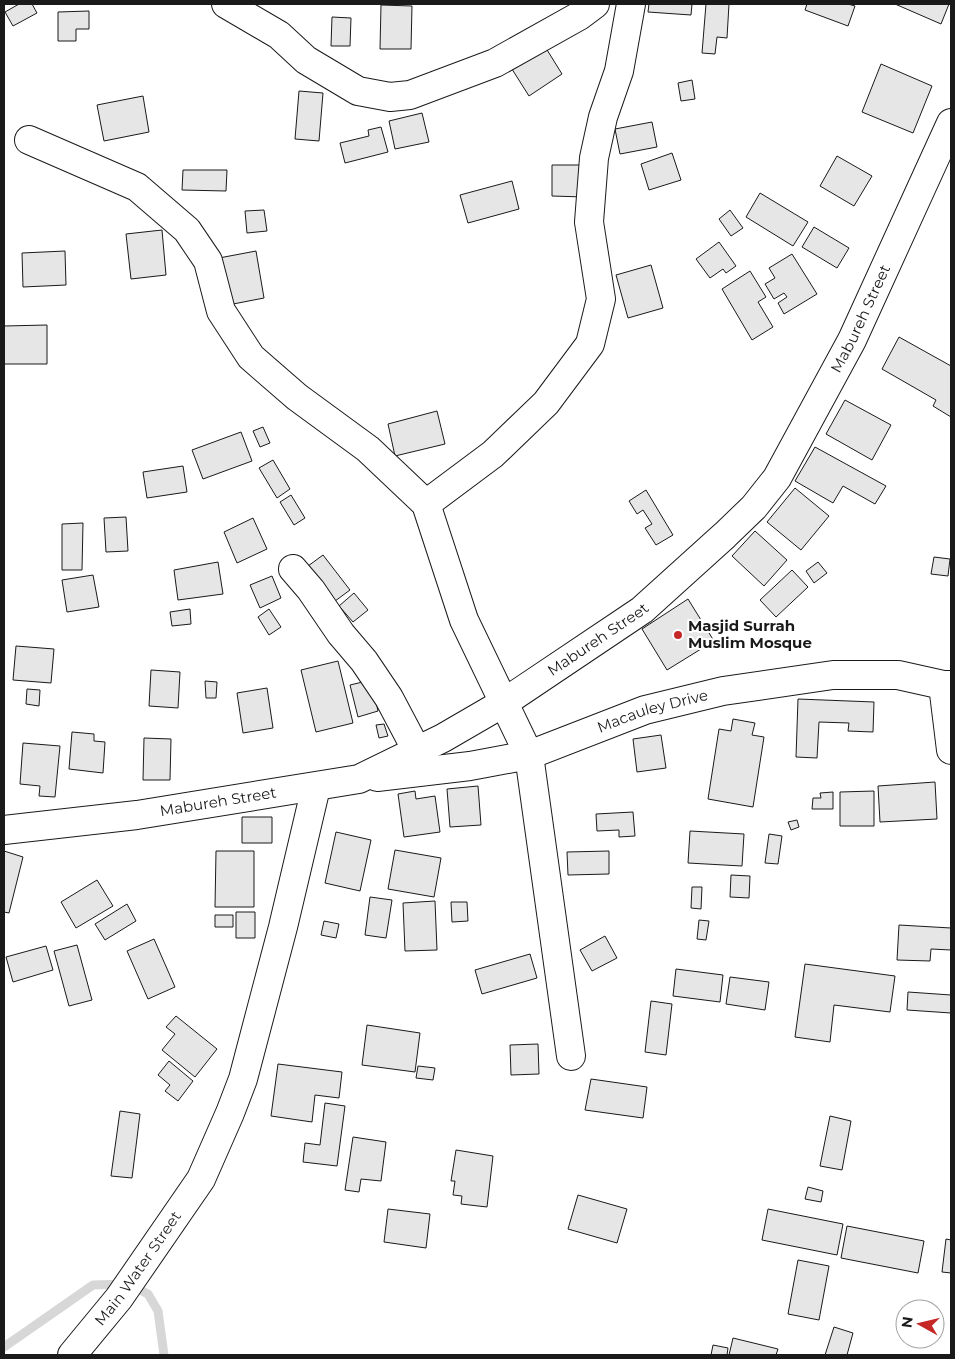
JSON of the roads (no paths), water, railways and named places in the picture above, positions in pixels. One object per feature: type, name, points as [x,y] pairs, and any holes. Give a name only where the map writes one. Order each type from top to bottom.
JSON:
[{"type":"street","points":[[226,4],[279,35],[306,60],[358,91],[390,97],[410,95],[495,63],[579,16],[595,4]]},
{"type":"street","points":[[426,504],[493,454],[546,403],[590,344],[601,299],[589,222],[594,158],[603,117],[619,71],[631,4]]},
{"type":"street","name":"Mabureh Street","points":[[4,830],[137,815],[359,779],[417,751],[505,702],[642,610],[754,507],[777,478],[852,340],[951,123]]},
{"type":"street","points":[[29,140],[137,187],[187,230],[208,261],[221,311],[251,357],[297,397],[368,449],[426,504],[464,620],[529,755],[571,1056]]},
{"type":"street","points":[[293,569],[311,590],[341,634],[364,661],[389,698],[417,751]]},
{"type":"street","name":"Macauley Drive","points":[[359,779],[470,766],[529,755],[645,710],[723,691],[833,675],[898,675],[947,685]]},
{"type":"street","points":[[947,685],[951,750]]},
{"type":"street","name":"Main Water Street","points":[[72,1355],[119,1298],[201,1179],[243,1080],[283,927],[316,787]]},
{"type":"waterway","points":[[4,1347],[93,1285],[128,1284],[148,1294],[158,1311],[164,1355]]},
{"type":"place","name":"Masjid Surrah Muslim Mosque","points":[[678,635]]}]
